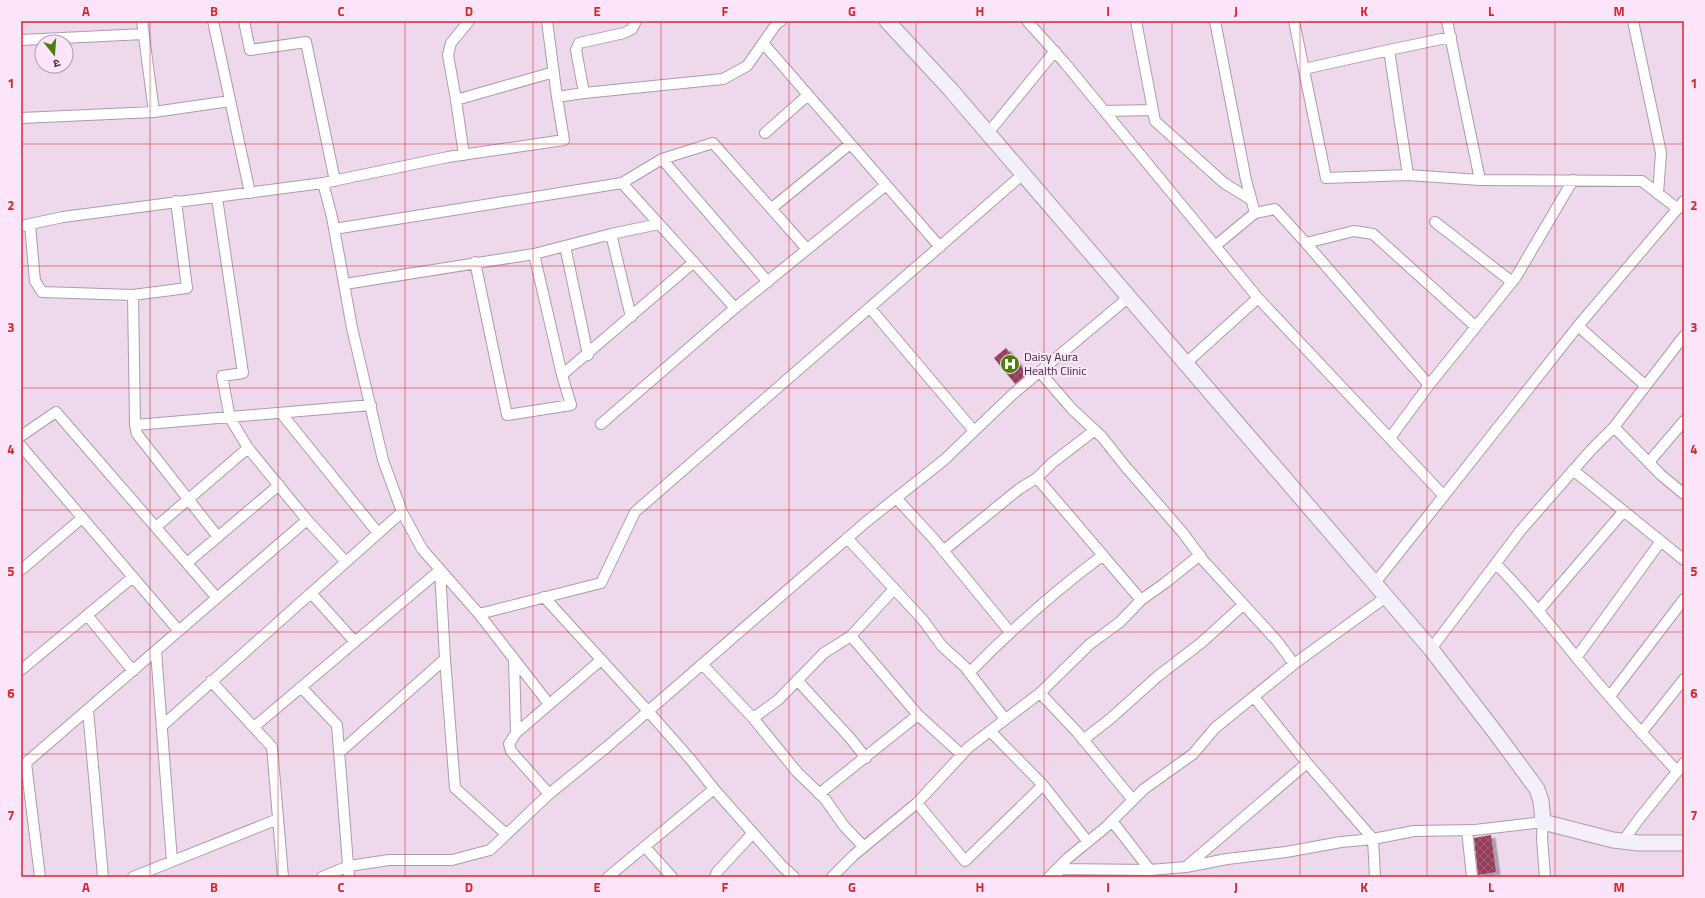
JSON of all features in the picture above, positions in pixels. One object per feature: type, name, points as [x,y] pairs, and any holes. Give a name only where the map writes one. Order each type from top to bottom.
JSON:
[{"type":"street","points":[[142,21],[154,112]]},
{"type":"street","points":[[213,21],[250,193]]},
{"type":"street","points":[[244,21],[250,50],[306,42],[334,181]]},
{"type":"street","points":[[464,155],[448,55],[451,43],[469,21]]},
{"type":"street","points":[[176,201],[186,288],[133,295],[42,292],[35,281],[26,226],[63,217],[176,201],[217,198],[323,183],[464,155],[564,140],[547,21]]},
{"type":"street","points":[[584,93],[576,50],[579,43],[624,33],[632,29],[636,21]]},
{"type":"street","points":[[557,97],[723,79],[747,66],[777,23],[781,21]]},
{"type":"street","points":[[887,21],[950,89],[1431,649],[1498,736],[1536,789],[1541,801],[1545,877]]},
{"type":"street","points":[[1027,21],[1055,51],[1258,298],[1444,496]]},
{"type":"street","points":[[1136,21],[1155,121],[1224,183],[1250,199]]},
{"type":"street","points":[[1215,21],[1250,199],[1255,213]]},
{"type":"street","points":[[1294,21],[1326,178],[1408,175],[1480,180],[1642,181],[1658,194],[1681,205],[1578,326],[1374,583]]},
{"type":"street","points":[[1447,21],[1480,180]]},
{"type":"street","points":[[1633,21],[1661,153],[1658,194]]},
{"type":"street","points":[[21,40],[144,34]]},
{"type":"street","points":[[1304,69],[1451,36]]},
{"type":"street","points":[[763,43],[940,247]]},
{"type":"street","points":[[1389,50],[1408,175]]},
{"type":"street","points":[[988,133],[1055,51]]},
{"type":"street","points":[[456,100],[554,72]]},
{"type":"street","points":[[765,132],[808,96]]},
{"type":"street","points":[[21,118],[154,112],[230,101]]},
{"type":"street","points":[[1104,111],[1153,110]]},
{"type":"street","points":[[334,229],[622,182],[662,159],[713,143],[772,208],[807,250]]},
{"type":"street","points":[[772,208],[850,144]]},
{"type":"street","points":[[662,159],[768,282]]},
{"type":"street","points":[[480,614],[601,583],[635,512],[1023,174]]},
{"type":"street","points":[[1390,438],[1429,385],[1512,282],[1573,180]]},
{"type":"street","points":[[622,182],[735,308]]},
{"type":"street","points":[[323,183],[334,229],[352,328],[383,460],[402,512],[422,549],[480,614],[549,704]]},
{"type":"street","points":[[601,424],[735,308],[886,185]]},
{"type":"street","points":[[217,198],[243,374],[222,376],[230,418],[248,448],[307,520],[345,561]]},
{"type":"street","points":[[1215,246],[1255,213],[1275,209],[1429,385]]},
{"type":"street","points":[[1435,222],[1512,282]]},
{"type":"street","points":[[345,284],[475,262],[534,254],[611,234],[659,224]]},
{"type":"street","points":[[1306,244],[1354,231],[1373,234],[1476,327]]},
{"type":"street","points":[[611,234],[631,317]]},
{"type":"street","points":[[565,246],[588,355]]},
{"type":"street","points":[[475,262],[508,415],[571,405],[562,375],[534,254]]},
{"type":"street","points":[[562,375],[588,355],[694,262]]},
{"type":"street","points":[[133,295],[135,426],[137,434],[218,537]]},
{"type":"street","points":[[322,877],[349,866],[389,860],[452,860],[490,850],[549,794],[608,746],[847,538],[944,460],[1013,394],[1129,297]]},
{"type":"street","points":[[1186,363],[1258,298]]},
{"type":"street","points":[[870,308],[974,431]]},
{"type":"street","points":[[1578,326],[1646,386]]},
{"type":"street","points":[[1431,649],[1521,530],[1573,470],[1614,427],[1684,336]]},
{"type":"street","points":[[1040,372],[1072,409],[1095,430],[1243,605],[1277,641],[1294,664]]},
{"type":"street","points":[[135,426],[371,405]]},
{"type":"street","points":[[21,436],[56,412],[217,598]]},
{"type":"street","points":[[281,413],[378,533]]},
{"type":"street","points":[[1649,462],[1684,421]]},
{"type":"street","points":[[1614,427],[1661,475],[1684,494]]},
{"type":"street","points":[[943,551],[1020,489],[1037,478],[1052,463],[1095,430]]},
{"type":"street","points":[[21,446],[179,631]]},
{"type":"street","points":[[156,527],[248,448]]},
{"type":"street","points":[[1573,470],[1684,560]]},
{"type":"street","points":[[1037,478],[1141,600]]},
{"type":"street","points":[[187,563],[279,485]]},
{"type":"street","points":[[896,498],[943,551],[1010,632]]},
{"type":"street","points":[[162,726],[345,561],[402,512]]},
{"type":"street","points":[[1539,610],[1623,512]]},
{"type":"street","points":[[21,570],[82,518]]},
{"type":"street","points":[[40,877],[23,765],[307,520]]},
{"type":"street","points":[[847,538],[923,620],[942,646],[969,673],[1005,719]]},
{"type":"street","points":[[1576,658],[1662,541]]},
{"type":"street","points":[[969,673],[1010,632],[1068,581],[1103,555]]},
{"type":"street","points":[[832,877],[864,847],[917,803],[969,747],[1040,693],[1090,644],[1120,622],[1141,600],[1200,555]]},
{"type":"street","points":[[1496,564],[1539,610],[1576,658],[1641,733],[1681,767],[1623,841]]},
{"type":"street","points":[[254,727],[440,570]]},
{"type":"street","points":[[440,570],[455,788],[506,834]]},
{"type":"street","points":[[21,670],[133,577]]},
{"type":"street","points":[[753,718],[778,700],[824,653],[851,636],[894,589]]},
{"type":"street","points":[[311,593],[355,642]]},
{"type":"street","points":[[544,597],[648,711],[714,789],[782,866],[794,877]]},
{"type":"street","points":[[1049,877],[1058,873],[1088,842],[1112,822],[1144,789],[1193,754],[1215,728],[1294,664],[1386,597]]},
{"type":"street","points":[[1610,696],[1684,599]]},
{"type":"street","points":[[1083,740],[1110,719],[1158,676],[1201,643],[1243,605]]},
{"type":"street","points":[[87,615],[133,671]]},
{"type":"street","points":[[851,636],[918,715],[962,755]]},
{"type":"street","points":[[156,651],[172,861]]},
{"type":"street","points":[[340,752],[445,659]]},
{"type":"street","points":[[514,659],[516,733]]},
{"type":"street","points":[[549,794],[511,751],[509,744],[516,733],[601,660]]},
{"type":"street","points":[[702,664],[753,718],[797,772],[819,794],[844,826],[864,847]]},
{"type":"street","points":[[1641,733],[1684,679]]},
{"type":"street","points":[[797,680],[850,738],[866,758]]},
{"type":"street","points":[[211,681],[272,747],[283,877]]},
{"type":"street","points":[[301,687],[338,724],[349,877]]},
{"type":"street","points":[[1040,693],[1083,740],[1133,800]]},
{"type":"street","points":[[1254,697],[1307,763],[1373,839],[1375,877]]},
{"type":"street","points":[[88,710],[103,877]]},
{"type":"street","points":[[819,794],[918,715]]},
{"type":"street","points":[[990,730],[1043,785],[1088,842]]},
{"type":"street","points":[[1186,867],[1307,763]]},
{"type":"street","points":[[917,803],[965,861],[1043,785]]},
{"type":"street","points":[[608,877],[714,789]]},
{"type":"street","points":[[134,877],[278,819]]},
{"type":"street","points":[[1112,822],[1150,870]]},
{"type":"street","points":[[1058,873],[1150,870],[1169,873],[1186,867],[1227,859],[1286,852],[1341,842],[1373,839],[1414,831],[1467,830],[1543,822],[1613,840],[1639,843],[1684,843]]},
{"type":"street","points":[[1467,830],[1472,877]]},
{"type":"street","points":[[715,877],[717,872],[753,833]]},
{"type":"street","points":[[645,847],[672,877]]},
{"type":"building","points":[[1006,348],[1027,374],[1015,384],[994,358]]},
{"type":"building","points":[[1491,835],[1496,872],[1478,875],[1474,838]]},
{"type":"place","name":"Daisy Aura Health Clinic","points":[[1010,364]]}]
